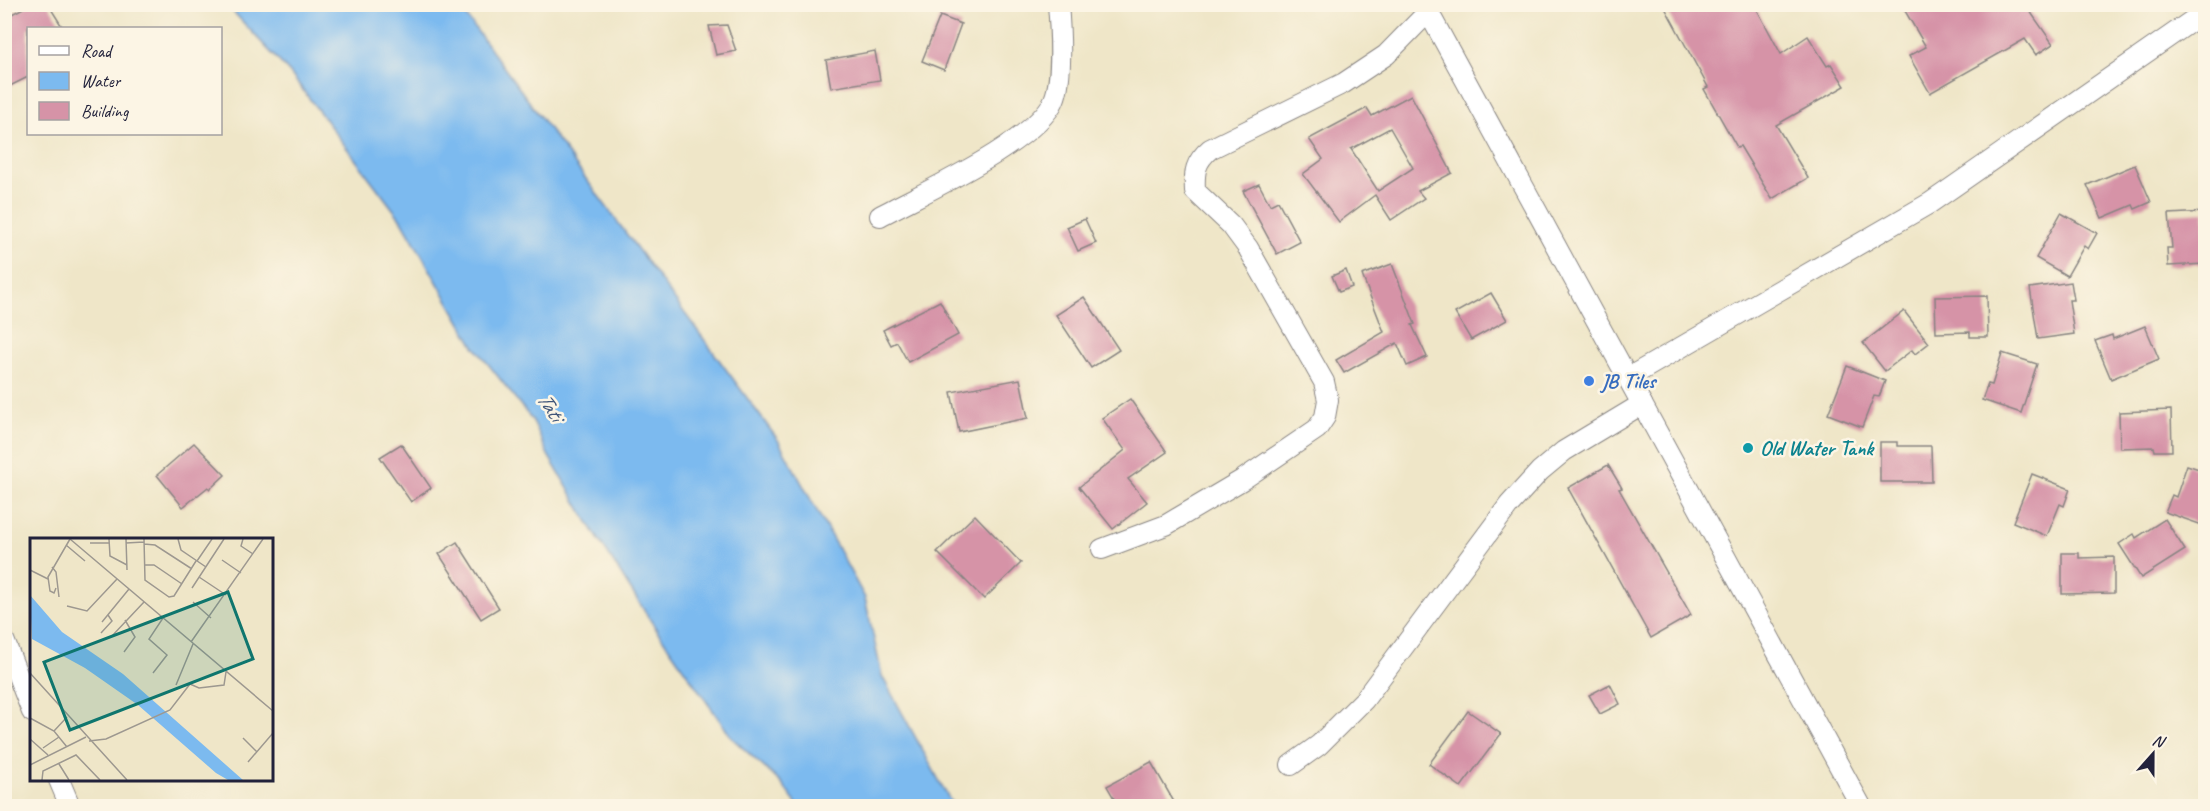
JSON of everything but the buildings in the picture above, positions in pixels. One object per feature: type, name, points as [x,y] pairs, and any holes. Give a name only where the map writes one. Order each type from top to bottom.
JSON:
[{"type":"street","points":[[880,216],[1007,146],[1046,114],[1057,93],[1058,4]]},
{"type":"street","points":[[1102,549],[1166,525],[1195,508],[1242,480],[1317,429],[1325,417],[1328,400],[1324,382],[1248,248],[1231,225],[1195,191],[1194,173],[1199,159],[1210,149],[1252,131],[1344,82],[1386,55],[1426,8],[1861,807]]},
{"type":"street","points":[[1628,378],[1930,203],[2205,11]]},
{"type":"street","points":[[1291,765],[1326,738],[1364,700],[1509,505],[1540,471],[1564,451],[1642,404]]},
{"type":"street","points":[[4,640],[10,672],[30,708]]},
{"type":"street","points":[[59,781],[70,807]]},
{"type":"water","name":"Tati","points":[[227,5],[458,5],[778,440],[865,598],[882,676],[953,806],[798,806],[781,783],[732,738],[658,632],[594,532],[548,455],[533,421],[474,346],[402,221],[290,73]]},
{"type":"place","name":"JB Tiles","points":[[1589,381]]},
{"type":"place","name":"Old Water Tank","points":[[1748,448]]}]
